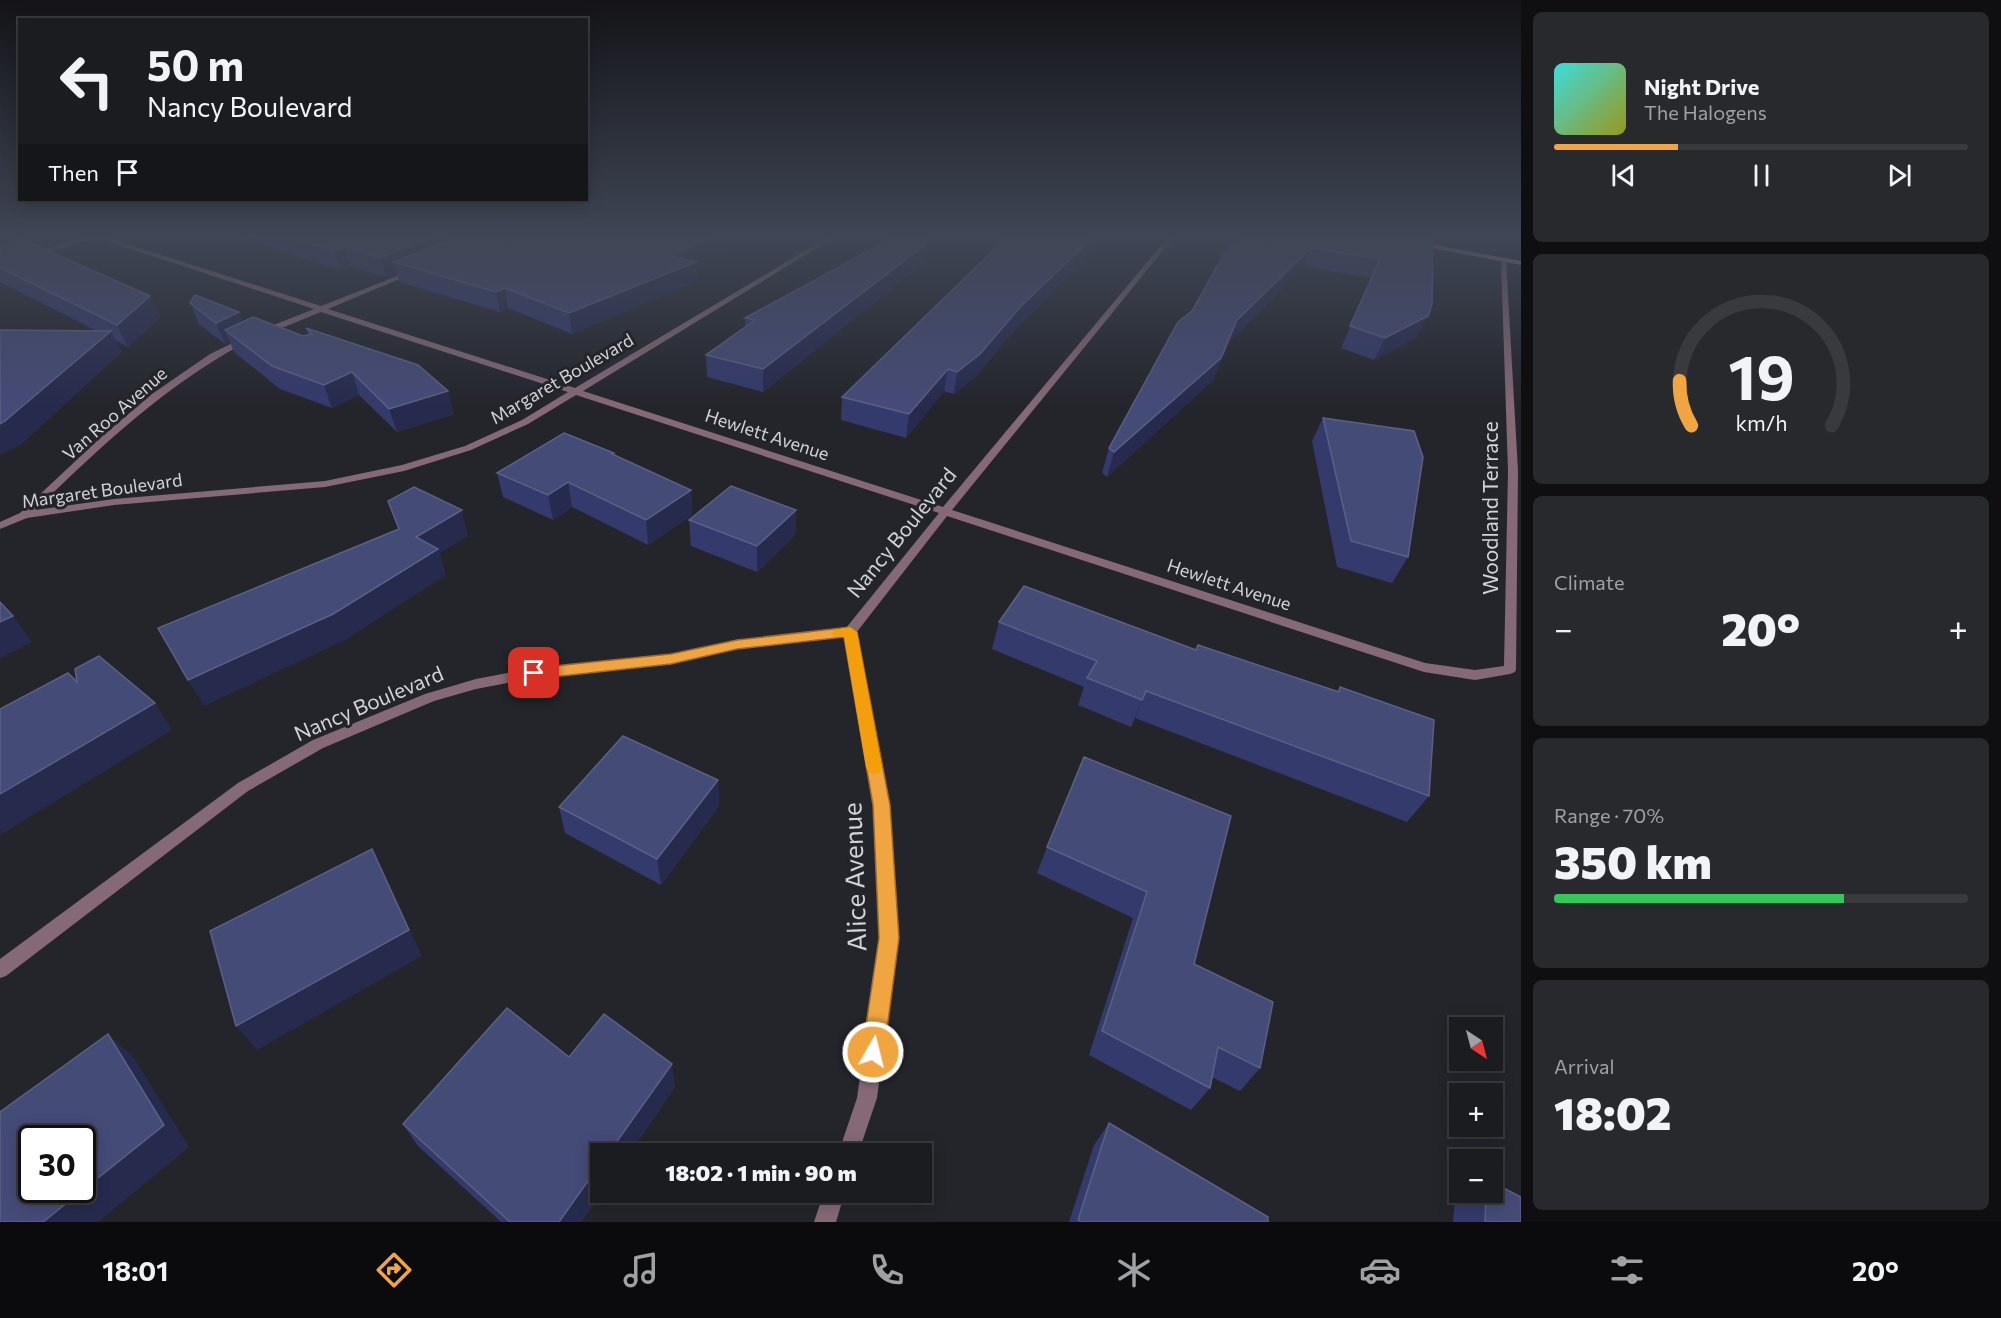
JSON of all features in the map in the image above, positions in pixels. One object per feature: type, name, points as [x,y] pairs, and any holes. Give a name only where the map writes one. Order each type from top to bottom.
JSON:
[{"type":"street","name":"Hewlett Avenue","points":[[274,294],[1424,667]]},
{"type":"street","name":"Van Roo Avenue","points":[[25,515],[138,408],[172,381],[243,340],[358,294]]},
{"type":"street","name":"Margaret Boulevard","points":[[0,526],[25,515],[114,502],[325,484],[404,468],[468,448],[504,432],[576,392],[738,294]]},
{"type":"street","name":"Nancy Boulevard","points":[[0,970],[243,787],[318,744],[430,697],[476,684],[534,673],[671,659],[737,644],[850,632],[945,512],[1124,294]]},
{"type":"street","name":"Woodland Terrace","points":[[1424,667],[1475,675],[1510,669],[1513,471],[1505,294]]},
{"type":"street","name":"Alice Avenue","points":[[850,632],[881,805],[889,938],[867,1098],[852,1143]]},
{"type":"street","points":[[825,1222],[831,1203]]},
{"type":"building","points":[[53,294],[146,294],[150,296],[117,325]]},
{"type":"building","points":[[520,294],[616,294],[569,313]]},
{"type":"building","points":[[789,294],[861,294],[763,369],[706,355],[755,320],[745,318]]},
{"type":"building","points":[[948,294],[1034,294],[980,354],[957,372],[948,369],[909,414],[842,397]]},
{"type":"building","points":[[1201,294],[1264,294],[1237,320],[1221,358],[1114,452],[1109,448],[1178,322],[1192,311]]},
{"type":"building","points":[[1364,294],[1432,294],[1428,316],[1385,338],[1350,326]]},
{"type":"building","points":[[195,295],[239,312],[216,323],[190,303]]},
{"type":"building","points":[[253,317],[303,336],[312,334],[306,328],[418,365],[448,391],[389,409],[352,372],[324,385],[272,366],[225,330]]},
{"type":"building","points":[[0,330],[111,331],[0,424]]},
{"type":"building","points":[[1323,418],[1414,431],[1423,457],[1408,557],[1351,541]]},
{"type":"building","points":[[564,433],[614,453],[612,454],[691,490],[646,520],[568,482],[548,495],[497,473]]},
{"type":"building","points":[[731,486],[796,510],[757,546],[689,520]]},
{"type":"building","points":[[414,487],[462,510],[416,537],[438,549],[333,614],[188,680],[158,628],[399,529],[388,501]]},
{"type":"building","points":[[1024,586],[1196,650],[1198,645],[1339,692],[1340,687],[1434,720],[1429,796],[1146,691],[1142,700],[1087,678],[1097,661],[999,622]]},
{"type":"building","points":[[0,602],[13,616],[0,622]]},
{"type":"building","points":[[99,656],[155,703],[0,794],[0,709],[68,673],[77,682],[75,669]]},
{"type":"building","points":[[623,736],[718,780],[657,859],[559,807]]},
{"type":"building","points":[[1084,757],[1231,816],[1194,964],[1273,1002],[1260,1068],[1218,1047],[1210,1088],[1102,1031],[1147,892],[1047,847]]},
{"type":"building","points":[[372,849],[409,930],[236,1026],[210,931]]},
{"type":"building","points":[[507,1008],[569,1057],[604,1014],[672,1064],[616,1143],[590,1143],[590,1178],[559,1222],[510,1222],[403,1124]]},
{"type":"building","points":[[108,1034],[164,1125],[96,1180],[96,1125],[18,1125],[18,1203],[67,1203],[43,1222],[0,1222],[0,1112]]},
{"type":"building","points":[[1109,1123],[1268,1217],[1268,1222],[1081,1222],[1078,1220]]},
{"type":"building","points":[[1503,1188],[1521,1197],[1521,1222],[1485,1222],[1486,1203],[1503,1203]]},
{"type":"slow traffic","points":[[839,633],[850,632],[874,767]]},
{"type":"route","points":[[534,673],[671,659],[737,644],[850,632],[881,805],[889,938],[873,1052]]}]
